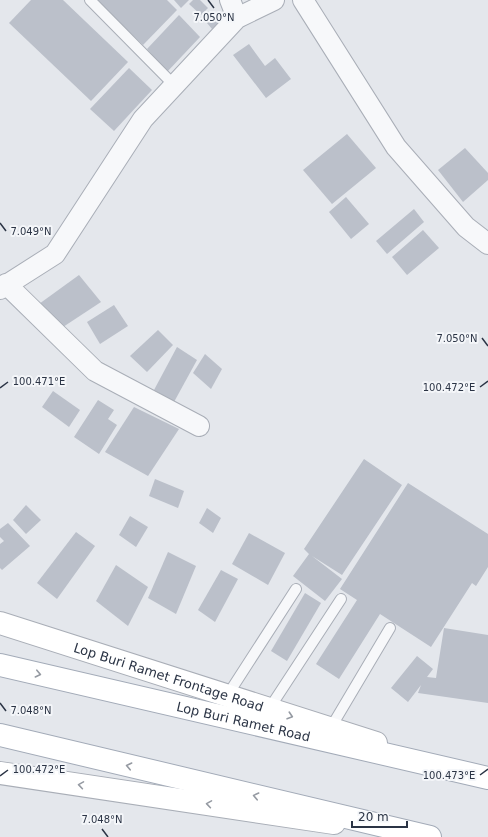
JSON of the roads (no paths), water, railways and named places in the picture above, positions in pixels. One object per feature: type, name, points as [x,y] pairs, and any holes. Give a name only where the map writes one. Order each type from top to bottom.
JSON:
[{"type":"main road","name":"Lop Buri Ramet Frontage Road","points":[[0,623],[482,777]]},
{"type":"main road","name":"Lop Buri Ramet Road","points":[[0,665],[482,777]]},
{"type":"main road","points":[[0,735],[429,837]]},
{"type":"main road","points":[[0,772],[429,837]]},
{"type":"street","points":[[199,426],[95,372],[3,286],[55,254],[143,119],[174,85],[233,9],[274,0]]},
{"type":"street","points":[[303,0],[396,147],[466,227],[488,244]]},
{"type":"lane","points":[[90,0],[174,85]]},
{"type":"lane","points":[[227,696],[296,589]]},
{"type":"lane","points":[[269,709],[341,599]]},
{"type":"lane","points":[[330,729],[390,628]]}]
